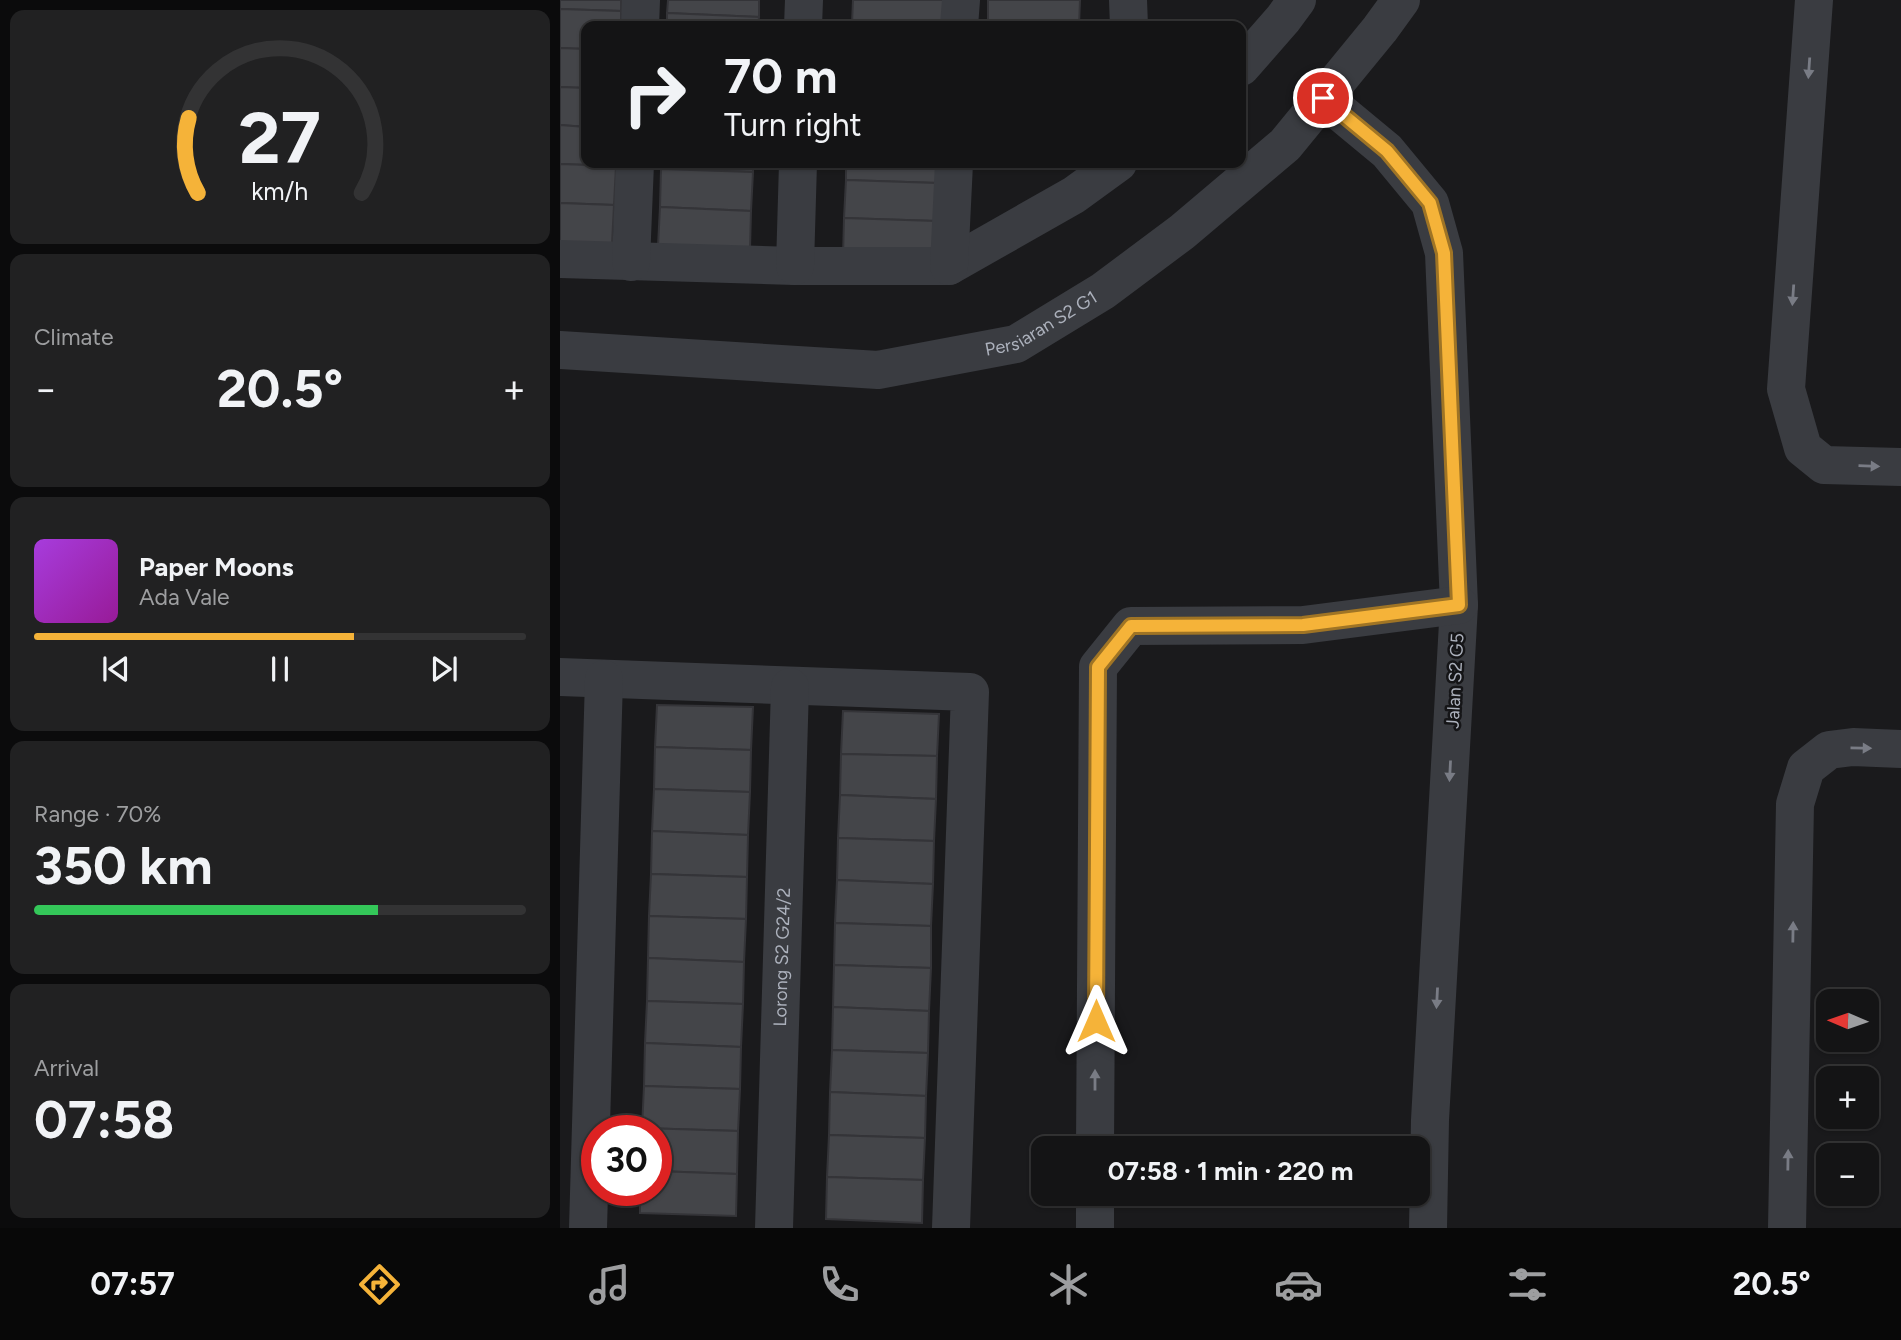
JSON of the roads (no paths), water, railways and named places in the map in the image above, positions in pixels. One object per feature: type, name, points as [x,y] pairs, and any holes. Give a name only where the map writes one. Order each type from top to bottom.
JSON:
[{"type":"street","points":[[640,21],[641,0]]},
{"type":"street","points":[[803,21],[804,0]]},
{"type":"street","points":[[960,21],[961,0]]},
{"type":"street","points":[[1128,0],[1129,21]]},
{"type":"street","name":"Persiaran S2 G1","points":[[560,350],[878,370],[1016,344],[1103,291],[1182,232],[1285,145],[1401,0]]},
{"type":"street","points":[[1814,0],[1786,389],[1804,448],[1824,465],[1901,467]]},
{"type":"street","points":[[1246,61],[1288,6]]},
{"type":"street","name":"Jalan S2 G5","points":[[1323,98],[1387,151],[1430,203],[1444,253],[1459,605],[1430,1120],[1428,1228]]},
{"type":"street","points":[[631,262],[635,168]]},
{"type":"street","points":[[795,266],[798,168]]},
{"type":"street","points":[[949,266],[954,168]]},
{"type":"street","points":[[560,259],[795,266],[949,266],[1074,195],[1111,168]]},
{"type":"street","points":[[1095,1136],[1098,667],[1131,626],[1303,625],[1459,605]]},
{"type":"street","points":[[560,677],[970,692],[951,1228]]},
{"type":"street","points":[[587,1228],[604,679]]},
{"type":"street","name":"Lorong S2 G24/2","points":[[775,1228],[790,687]]},
{"type":"street","points":[[1787,1228],[1795,804],[1806,768],[1829,750],[1853,747],[1901,749]]},
{"type":"street","points":[[1095,1206],[1095,1228]]}]
